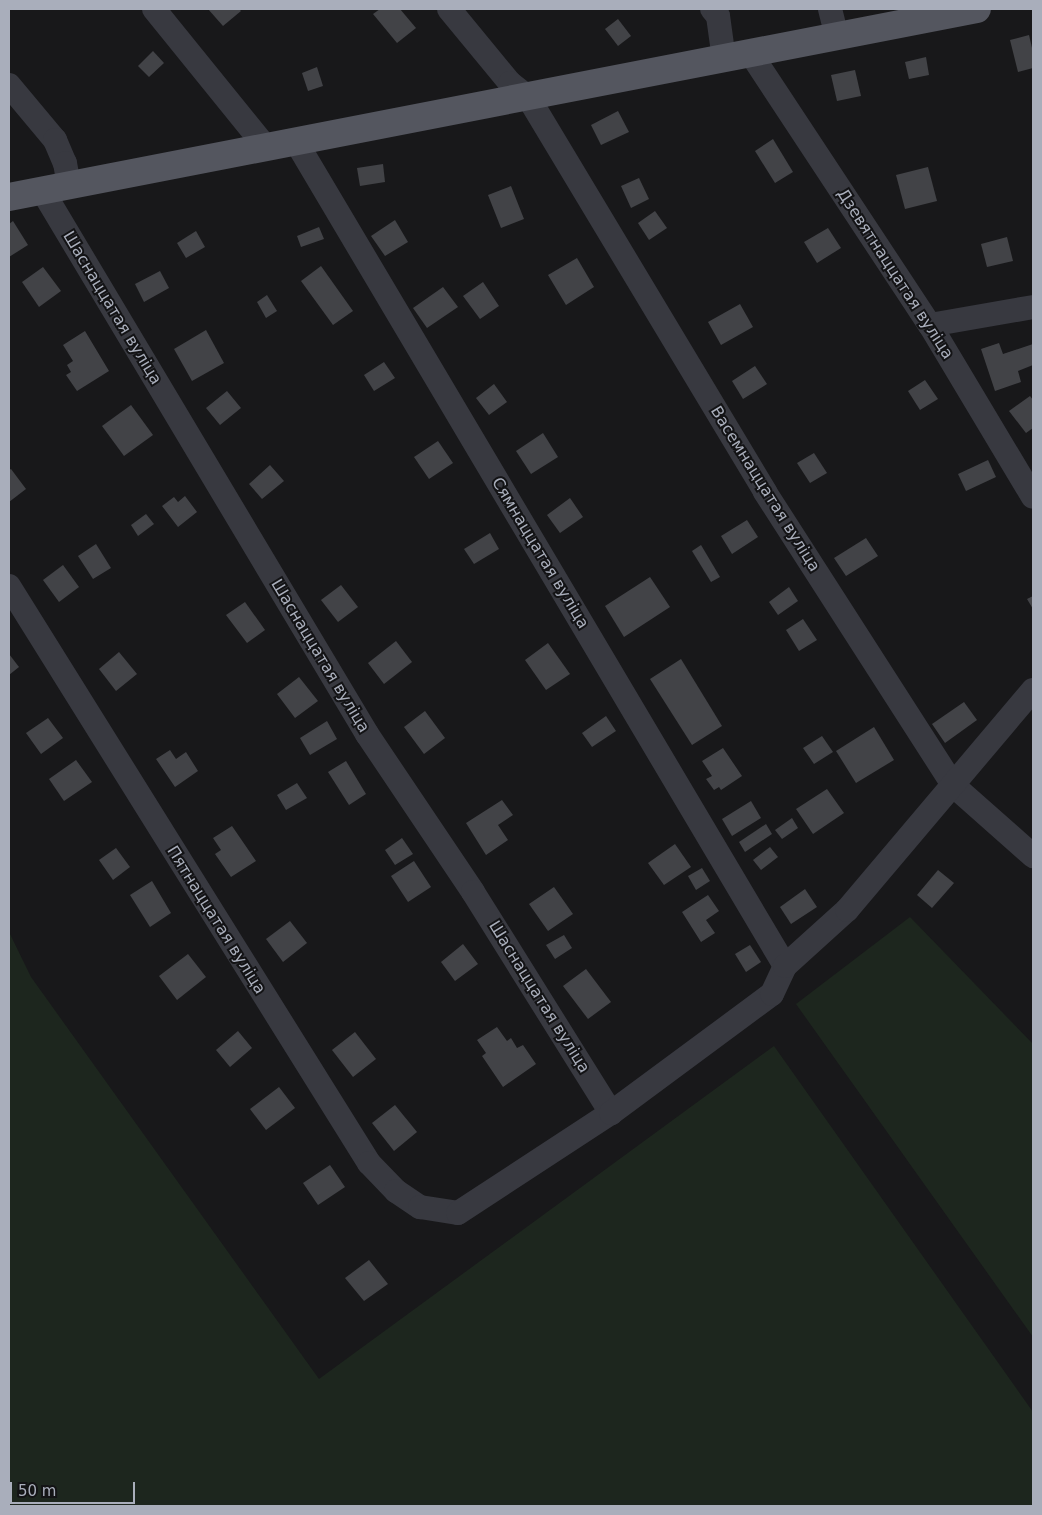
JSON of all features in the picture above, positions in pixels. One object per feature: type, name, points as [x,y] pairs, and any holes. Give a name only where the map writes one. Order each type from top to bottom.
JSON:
[{"type":"main road","points":[[9,197],[978,9]]},
{"type":"street","points":[[154,9],[265,146]]},
{"type":"street","points":[[449,9],[510,83],[528,97]]},
{"type":"street","points":[[712,9],[718,16],[724,59]]},
{"type":"street","points":[[830,9],[837,37]]},
{"type":"street","name":"Дзевятнаццатая вуліца","points":[[751,54],[930,325],[1033,497]]},
{"type":"street","points":[[9,85],[55,140],[64,163],[69,185]]},
{"type":"street","name":"Васемнаццатая вуліца","points":[[528,97],[765,492],[954,786],[1033,856]]},
{"type":"street","name":"Сямнаццатая вуліца","points":[[295,140],[785,966]]},
{"type":"street","name":"Шаснаццатая вуліца","points":[[42,190],[368,734],[473,892],[611,1113]]},
{"type":"street","points":[[930,325],[1033,307]]},
{"type":"street","name":"Пятнаццатая вуліца","points":[[9,586],[369,1163],[396,1191],[420,1207],[458,1213],[611,1113]]},
{"type":"street","points":[[611,1113],[772,994],[785,966],[847,910],[954,786],[1033,690]]},
{"type":"shaded area","points":[[910,917],[1033,1044],[1033,1337],[796,1004]]},
{"type":"shaded area","points":[[9,932],[31,977],[319,1379],[774,1046],[1033,1412],[1033,1506],[9,1506]]},
{"type":"building","points":[[208,9],[239,9],[241,11],[223,26]]},
{"type":"building","points":[[380,9],[400,9],[416,28],[397,43],[373,14]]},
{"type":"building","points":[[618,19],[631,36],[618,46],[605,29]]},
{"type":"building","points":[[1029,35],[1033,52],[1033,68],[1018,72],[1010,40]]},
{"type":"building","points":[[153,51],[164,63],[149,77],[138,66]]},
{"type":"building","points":[[926,57],[929,75],[909,79],[905,62]]},
{"type":"building","points":[[317,67],[323,86],[308,91],[302,73]]},
{"type":"building","points":[[855,70],[861,96],[837,101],[831,75]]},
{"type":"building","points":[[618,111],[629,132],[601,145],[591,125]]},
{"type":"building","points":[[773,139],[793,172],[775,183],[755,151]]},
{"type":"building","points":[[383,164],[385,182],[360,186],[357,168]]},
{"type":"building","points":[[928,167],[937,201],[905,209],[896,175]]},
{"type":"building","points":[[639,178],[649,199],[631,208],[621,186]]},
{"type":"building","points":[[511,186],[524,219],[501,228],[488,195]]},
{"type":"building","points":[[655,211],[667,228],[649,240],[638,223]]},
{"type":"building","points":[[395,220],[408,242],[385,256],[371,236]]},
{"type":"building","points":[[13,221],[28,245],[9,257],[9,224]]},
{"type":"building","points":[[319,227],[324,239],[301,247],[297,236]]},
{"type":"building","points":[[828,228],[841,248],[817,263],[804,242]]},
{"type":"building","points":[[196,231],[205,247],[186,258],[177,243]]},
{"type":"building","points":[[1007,237],[1013,261],[987,267],[981,244]]},
{"type":"building","points":[[577,258],[594,287],[566,305],[548,275]]},
{"type":"building","points":[[321,266],[353,311],[333,325],[301,281]]},
{"type":"building","points":[[43,267],[61,291],[39,307],[22,282]]},
{"type":"building","points":[[160,271],[169,288],[144,302],[135,284]]},
{"type":"building","points":[[483,282],[499,306],[480,319],[463,296]]},
{"type":"building","points":[[443,287],[458,307],[427,328],[413,308]]},
{"type":"building","points":[[267,295],[277,311],[266,318],[257,302]]},
{"type":"building","points":[[740,304],[753,327],[721,345],[708,322]]},
{"type":"building","points":[[206,330],[224,363],[192,381],[174,349]]},
{"type":"building","points":[[85,331],[109,371],[77,391],[66,375],[71,372],[67,365],[73,361],[63,345]]},
{"type":"building","points":[[999,343],[1003,354],[1033,344],[1033,365],[1018,371],[1021,382],[995,391],[981,349]]},
{"type":"building","points":[[384,362],[395,378],[374,391],[364,375]]},
{"type":"building","points":[[755,366],[767,384],[743,399],[732,381]]},
{"type":"building","points":[[925,380],[938,399],[920,410],[908,391]]},
{"type":"building","points":[[494,384],[507,402],[489,415],[476,398]]},
{"type":"building","points":[[227,391],[241,408],[220,425],[206,408]]},
{"type":"building","points":[[1030,396],[1033,400],[1033,428],[1026,433],[1009,411]]},
{"type":"building","points":[[131,405],[153,435],[124,456],[102,426]]},
{"type":"building","points":[[543,433],[558,457],[531,474],[516,451]]},
{"type":"building","points":[[438,441],[453,463],[429,479],[414,457]]},
{"type":"building","points":[[814,453],[827,473],[810,483],[797,463]]},
{"type":"building","points":[[988,460],[996,477],[966,491],[958,474]]},
{"type":"building","points":[[270,465],[284,481],[262,499],[249,484]]},
{"type":"building","points":[[11,469],[26,489],[9,502],[9,470]]},
{"type":"building","points":[[185,496],[197,512],[178,527],[162,506],[174,497],[178,502]]},
{"type":"building","points":[[570,498],[583,517],[560,533],[547,515]]},
{"type":"building","points":[[146,514],[154,524],[138,536],[131,525]]},
{"type":"building","points":[[747,520],[758,537],[732,554],[721,536]]},
{"type":"building","points":[[490,533],[499,549],[474,564],[464,549]]},
{"type":"building","points":[[866,538],[878,556],[846,576],[834,558]]},
{"type":"building","points":[[96,544],[111,568],[93,579],[78,556]]},
{"type":"building","points":[[701,545],[720,577],[711,582],[692,551]]},
{"type":"building","points":[[63,565],[79,587],[59,602],[43,580]]},
{"type":"building","points":[[650,577],[670,607],[624,637],[605,606]]},
{"type":"building","points":[[341,585],[358,607],[338,622],[321,600]]},
{"type":"building","points":[[789,587],[798,601],[778,615],[769,602]]},
{"type":"building","points":[[1033,596],[1033,609],[1027,599]]},
{"type":"building","points":[[245,602],[265,630],[247,643],[226,615]]},
{"type":"building","points":[[803,619],[817,640],[799,651],[786,630]]},
{"type":"building","points":[[396,641],[412,662],[384,684],[368,663]]},
{"type":"building","points":[[548,643],[570,674],[546,690],[525,660]]},
{"type":"building","points":[[119,652],[137,674],[116,691],[99,669]]},
{"type":"building","points":[[9,654],[19,667],[9,675]]},
{"type":"building","points":[[681,659],[722,726],[692,745],[650,679]]},
{"type":"building","points":[[299,677],[318,701],[295,718],[277,694]]},
{"type":"building","points":[[964,702],[977,720],[945,743],[932,724]]},
{"type":"building","points":[[425,711],[445,738],[424,754],[404,727]]},
{"type":"building","points":[[606,716],[616,731],[592,747],[582,733]]},
{"type":"building","points":[[48,718],[63,738],[41,754],[26,733]]},
{"type":"building","points":[[327,721],[337,739],[310,755],[300,738]]},
{"type":"building","points":[[874,727],[894,760],[856,783],[836,751]]},
{"type":"building","points":[[822,736],[833,752],[814,764],[803,748]]},
{"type":"building","points":[[723,748],[742,776],[721,790],[719,787],[714,790],[706,779],[712,776],[702,761]]},
{"type":"building","points":[[170,750],[176,759],[186,752],[198,771],[175,787],[156,759]]},
{"type":"building","points":[[76,760],[92,782],[64,801],[49,779]]},
{"type":"building","points":[[346,761],[366,794],[349,805],[328,772]]},
{"type":"building","points":[[297,783],[307,798],[286,810],[277,795]]},
{"type":"building","points":[[827,789],[844,813],[813,834],[796,809]]},
{"type":"building","points":[[502,800],[513,815],[498,825],[508,840],[486,855],[466,823]]},
{"type":"building","points":[[751,801],[761,818],[732,836],[722,819]]},
{"type":"building","points":[[792,818],[798,828],[782,839],[775,830]]},
{"type":"building","points":[[766,824],[772,834],[745,852],[739,842]]},
{"type":"building","points":[[232,826],[256,861],[231,877],[215,854],[221,850],[213,838]]},
{"type":"building","points":[[402,838],[413,854],[395,865],[385,850]]},
{"type":"building","points":[[675,844],[691,867],[664,885],[648,863]]},
{"type":"building","points":[[770,847],[778,857],[761,870],[753,860]]},
{"type":"building","points":[[116,848],[130,867],[113,880],[99,860]]},
{"type":"building","points":[[414,861],[431,887],[408,902],[391,876]]},
{"type":"building","points":[[702,868],[710,881],[696,890],[688,876]]},
{"type":"building","points":[[938,870],[954,883],[932,908],[917,895]]},
{"type":"building","points":[[152,881],[171,913],[150,927],[130,895]]},
{"type":"building","points":[[554,887],[573,914],[548,931],[529,904]]},
{"type":"building","points":[[805,889],[817,907],[791,924],[780,907]]},
{"type":"building","points":[[708,895],[719,911],[706,920],[715,933],[701,942],[682,912]]},
{"type":"building","points":[[290,921],[307,943],[283,962],[266,939]]},
{"type":"building","points":[[564,935],[572,948],[555,959],[546,945]]},
{"type":"building","points":[[463,944],[478,964],[455,981],[441,962]]},
{"type":"building","points":[[750,945],[761,962],[746,972],[735,954]]},
{"type":"building","points":[[188,954],[206,977],[177,1000],[159,976]]},
{"type":"building","points":[[586,969],[611,1002],[588,1019],[563,986]]},
{"type":"building","points":[[497,1027],[507,1041],[511,1038],[517,1048],[523,1045],[536,1064],[503,1087],[482,1056],[486,1053],[477,1040]]},
{"type":"building","points":[[238,1031],[252,1048],[230,1067],[216,1050]]},
{"type":"building","points":[[355,1032],[376,1059],[353,1077],[332,1050]]},
{"type":"building","points":[[279,1087],[295,1108],[266,1130],[250,1109]]},
{"type":"building","points":[[395,1105],[417,1132],[394,1151],[372,1123]]},
{"type":"building","points":[[330,1165],[345,1187],[318,1205],[303,1183]]},
{"type":"building","points":[[369,1260],[388,1284],[364,1301],[345,1278]]}]
